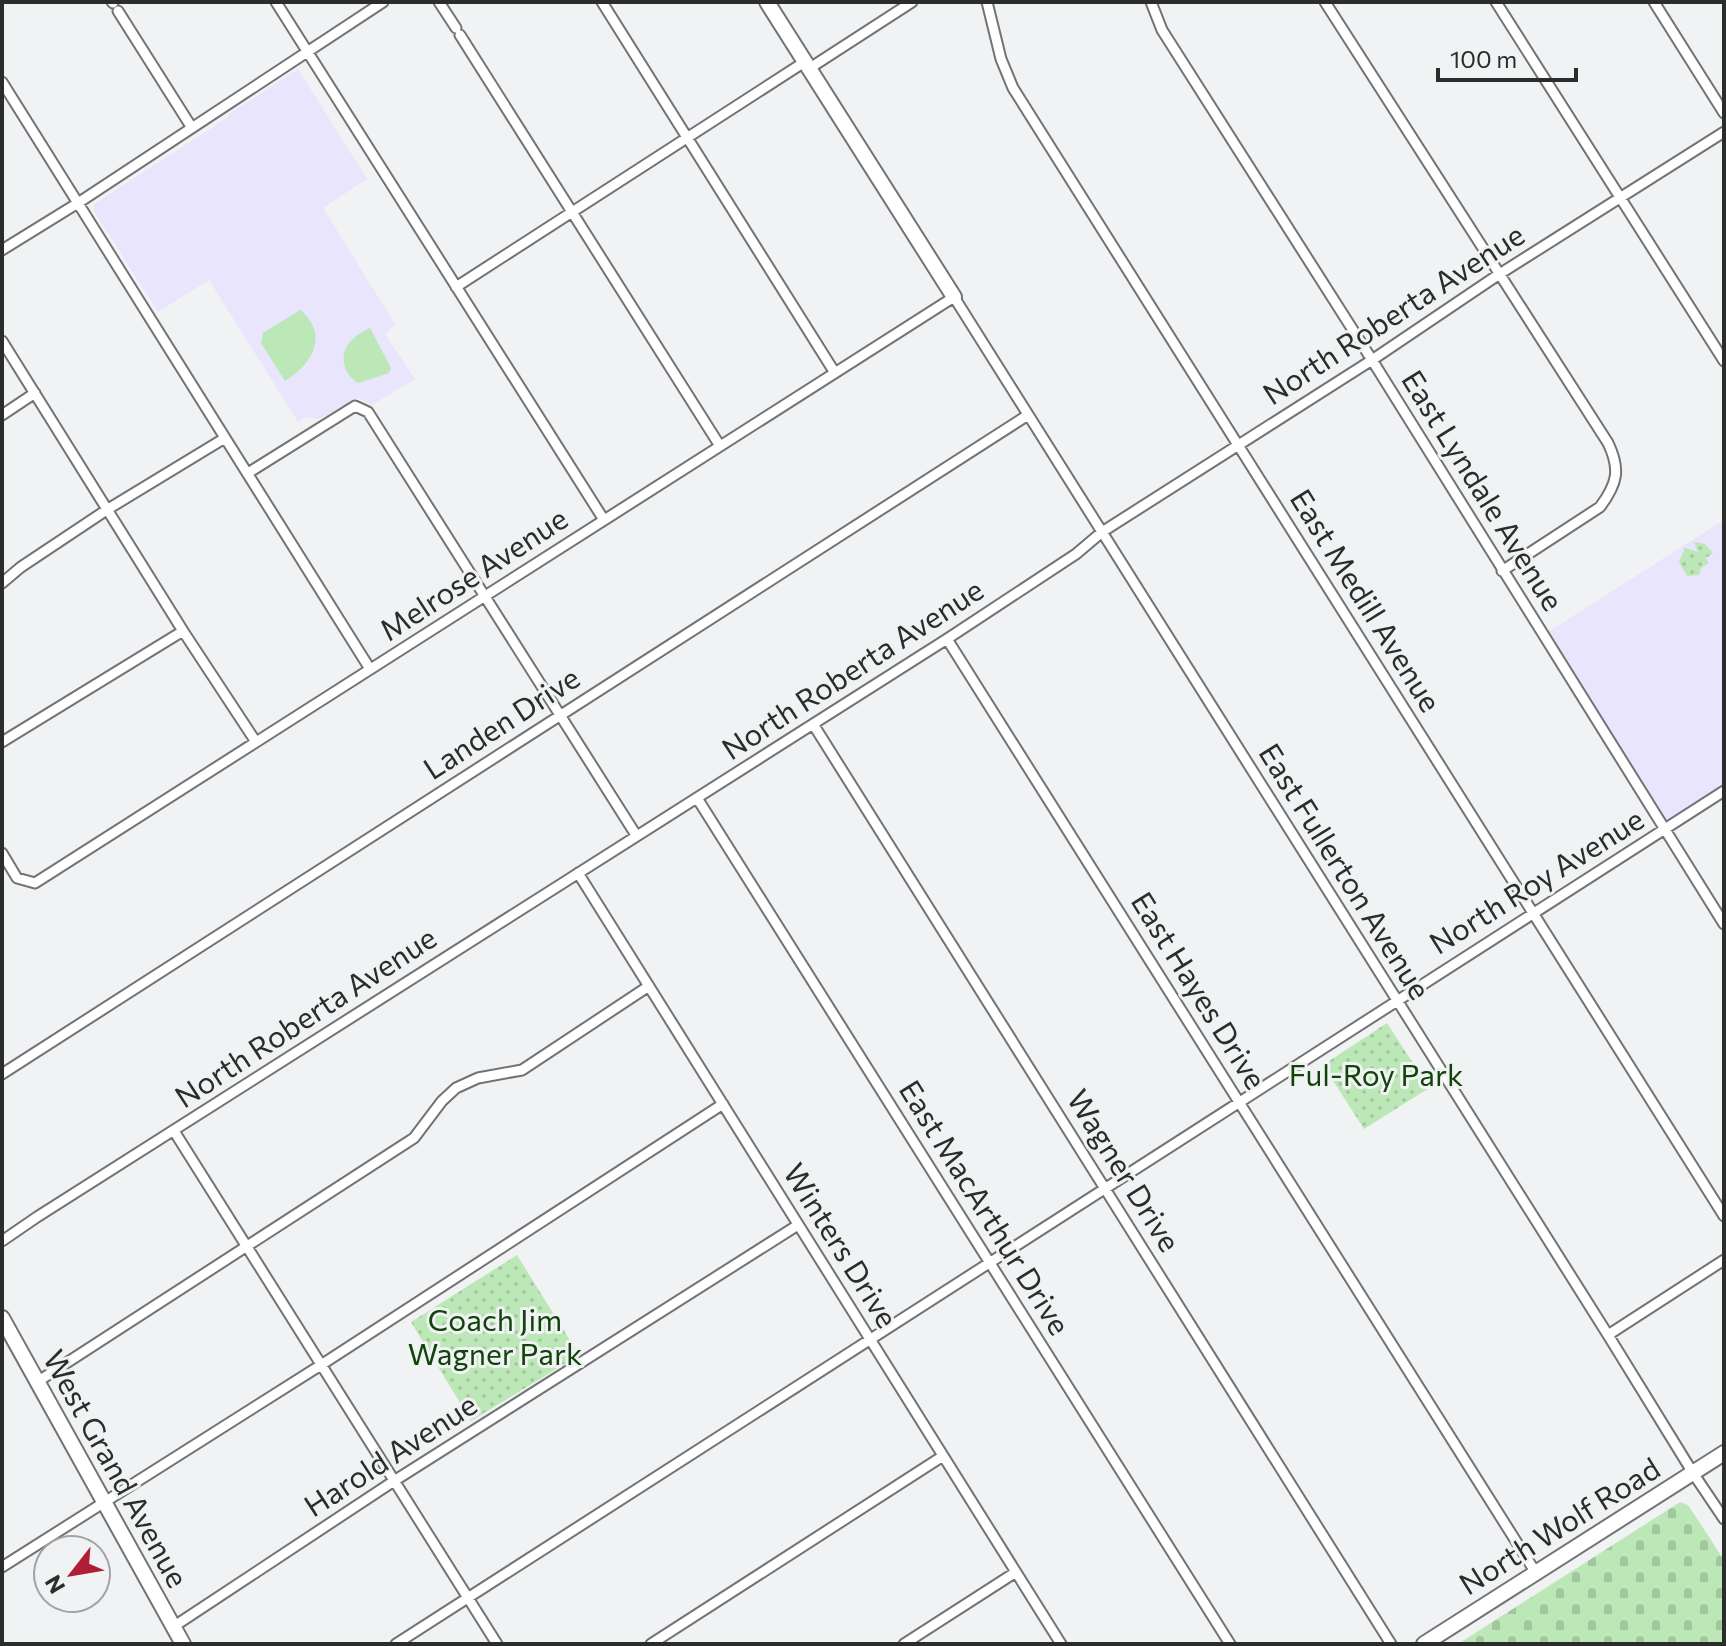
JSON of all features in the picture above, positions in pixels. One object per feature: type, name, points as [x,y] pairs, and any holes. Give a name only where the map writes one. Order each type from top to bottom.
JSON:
[{"type":"main road","points":[[767,2],[954,297]]},
{"type":"main road","name":"West Grand Avenue","points":[[2,1318],[183,1644]]},
{"type":"main road","name":"North Wolf Road","points":[[1424,1644],[1724,1453]]},
{"type":"street","points":[[276,2],[604,520]]},
{"type":"street","points":[[2,250],[383,2]]},
{"type":"street","points":[[439,2],[720,446]]},
{"type":"street","points":[[602,2],[835,373]]},
{"type":"street","points":[[456,287],[687,139],[912,2]]},
{"type":"street","name":"East Medill Avenue","points":[[987,2],[1001,59],[1013,88],[1724,1216]]},
{"type":"street","name":"East Lyndale Avenue","points":[[1151,2],[1162,30],[1724,924]]},
{"type":"street","points":[[1325,2],[1613,455],[1617,479],[1600,507],[1502,571]]},
{"type":"street","points":[[1496,2],[1724,361]]},
{"type":"street","points":[[1654,2],[1724,113]]},
{"type":"street","points":[[114,6],[192,128]]},
{"type":"street","points":[[2,82],[370,669]]},
{"type":"street","name":"North Roberta Avenue","points":[[2,1241],[947,639],[1076,554],[1102,532],[1724,132]]},
{"type":"street","name":"Melrose Avenue","points":[[2,853],[17,878],[35,883],[954,297]]},
{"type":"street","name":"East Fullerton Avenue","points":[[954,297],[1724,1519]]},
{"type":"street","points":[[2,341],[256,742]]},
{"type":"street","points":[[2,415],[35,393]]},
{"type":"street","points":[[248,473],[355,406],[368,412],[636,835]]},
{"type":"street","name":"Landen Drive","points":[[2,1074],[1028,415]]},
{"type":"street","points":[[2,583],[108,509],[225,438]]},
{"type":"street","points":[[2,742],[183,631]]},
{"type":"street","name":"East Hayes Drive","points":[[947,639],[1536,1573]]},
{"type":"street","name":"Wagner Drive","points":[[813,724],[1391,1644]]},
{"type":"street","name":"North Roy Avenue","points":[[396,1644],[1724,791]]},
{"type":"street","name":"East MacArthur Drive","points":[[697,798],[1230,1644]]},
{"type":"street","name":"Winters Drive","points":[[578,873],[1061,1644]]},
{"type":"street","points":[[37,1382],[414,1138],[456,1088],[478,1078],[522,1070],[649,986]]},
{"type":"street","points":[[2,1567],[723,1104]]},
{"type":"street","points":[[174,1131],[497,1644]]},
{"type":"street","name":"Harold Avenue","points":[[173,1627],[394,1481],[798,1225]]},
{"type":"street","points":[[1608,1335],[1724,1260]]},
{"type":"street","points":[[651,1644],[943,1456]]},
{"type":"street","points":[[904,1644],[1016,1572]]},
{"type":"shaded area","points":[[298,69],[367,179],[323,208],[395,324],[385,334],[415,379],[372,405],[358,398],[319,419],[306,417],[298,422],[209,280],[158,312],[94,211],[94,204]]},
{"type":"shaded area","points":[[1724,520],[1724,784],[1665,822],[1548,632]]},
{"type":"green space","points":[[300,310],[309,319],[316,339],[310,358],[285,381],[261,343],[263,333]]},
{"type":"green space","points":[[370,328],[391,368],[389,373],[358,383],[345,368],[345,350],[353,339]]},
{"type":"green space","points":[[1694,542],[1705,544],[1713,553],[1706,558],[1709,563],[1701,568],[1699,575],[1687,576],[1679,562],[1685,548],[1698,552]]},
{"type":"green space","name":"Ful-Roy Park","points":[[1387,1023],[1429,1088],[1364,1129],[1323,1065]]},
{"type":"green space","name":"Coach Jim Wagner Park","points":[[517,1255],[579,1355],[471,1421],[411,1322]]},
{"type":"green space","points":[[1680,1502],[1688,1505],[1724,1560],[1724,1644],[1458,1644]]}]
